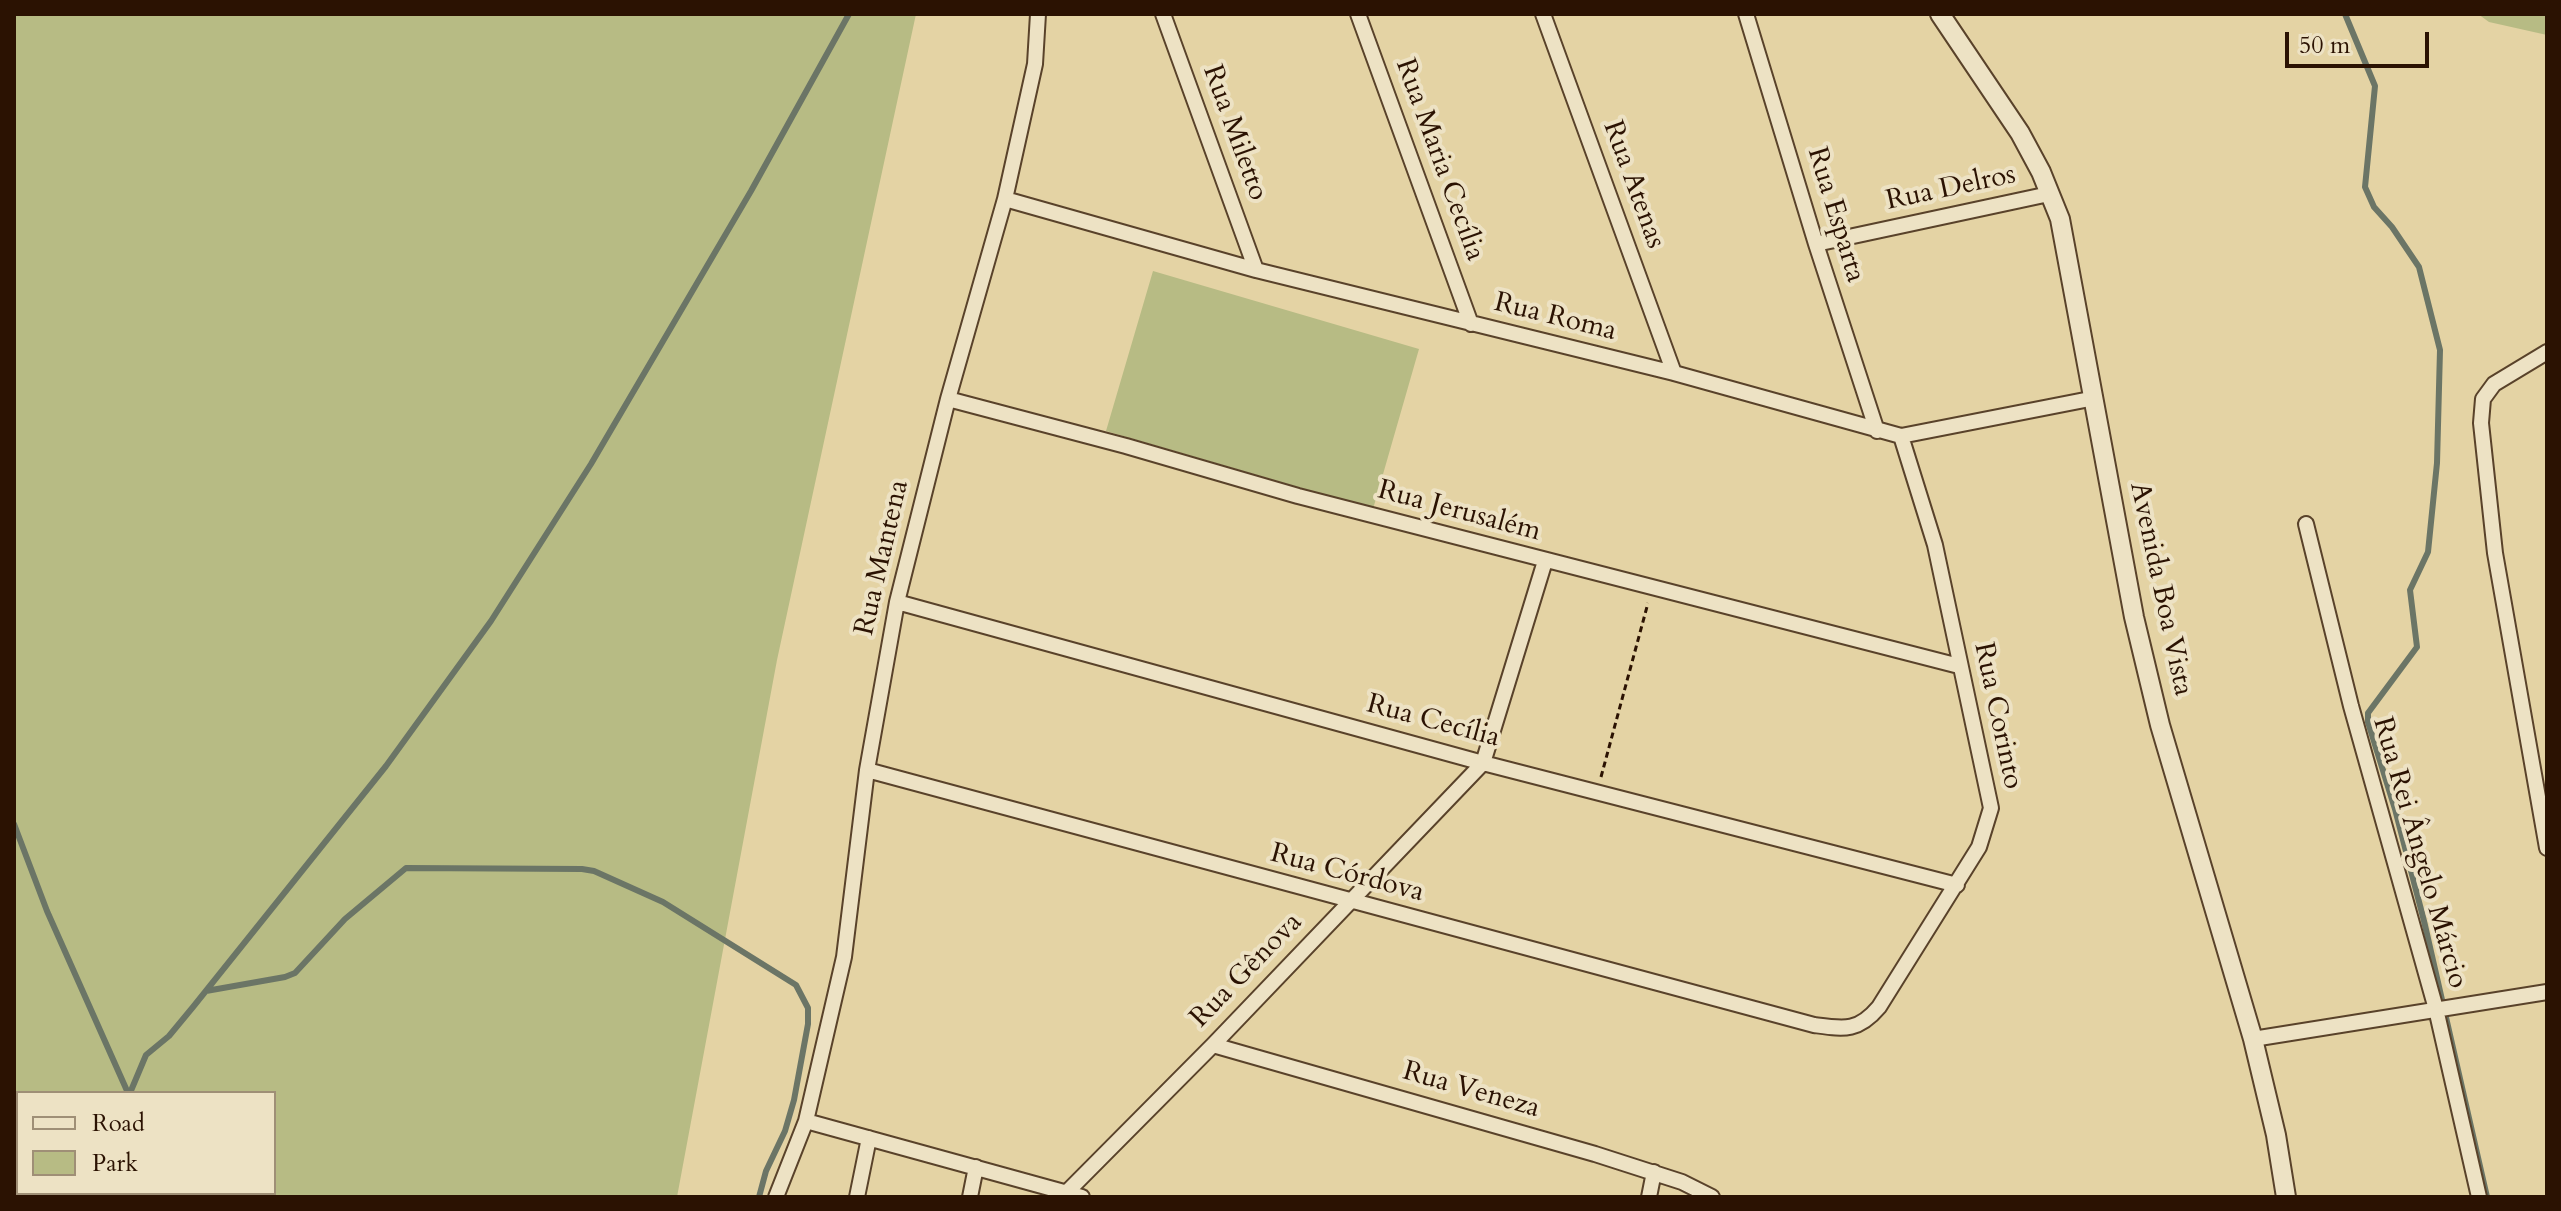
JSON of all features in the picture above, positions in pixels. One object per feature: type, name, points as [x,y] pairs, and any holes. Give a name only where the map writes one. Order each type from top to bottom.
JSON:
[{"type":"street","name":"Rua Mantena","points":[[776,1197],[806,1121],[844,957],[867,770],[897,602],[948,399],[1005,199],[1035,64],[1038,14]]},
{"type":"street","name":"Rua Miletto","points":[[1163,14],[1256,270]]},
{"type":"street","name":"Rua Maria Cecília","points":[[1358,14],[1471,324]]},
{"type":"street","name":"Rua Atenas","points":[[1543,14],[1674,373]]},
{"type":"street","name":"Rua Esparta","points":[[1746,14],[1877,431]]},
{"type":"street","name":"Avenida Boa Vista","points":[[1940,14],[2020,133],[2041,172],[2060,219],[2134,617],[2160,725],[2253,1039],[2276,1135],[2286,1197]]},
{"type":"street","name":"Rua Delros","points":[[1816,244],[2049,194]]},
{"type":"street","name":"Rua Roma","points":[[1005,199],[1256,270],[1674,373],[1901,436],[2095,398]]},
{"type":"street","points":[[2547,352],[2494,384],[2483,399],[2481,423],[2495,553],[2547,848]]},
{"type":"street","name":"Rua Jerusalém","points":[[948,399],[1545,561],[1959,666]]},
{"type":"street","name":"Rua Corinto","points":[[1814,1025],[1839,1029],[1853,1027],[1872,1015],[1979,847],[1991,808],[1935,545],[1901,436]]},
{"type":"street","name":"Rua Rei Ângelo Márcio","points":[[2306,524],[2351,706],[2436,1009],[2479,1197]]},
{"type":"street","name":"Rua Gênova","points":[[806,1121],[1075,1195],[1213,1045],[1483,763],[1545,561]]},
{"type":"street","name":"Rua Cecília","points":[[897,602],[1483,763],[1957,885]]},
{"type":"street","name":"Rua Córdova","points":[[867,770],[1814,1025]]},
{"type":"street","points":[[2253,1039],[2547,992]]},
{"type":"street","name":"Rua Veneza","points":[[1213,1045],[1654,1172],[1712,1197]]},
{"type":"street","points":[[857,1197],[869,1138]]},
{"type":"street","points":[[970,1197],[976,1167]]},
{"type":"street","points":[[1649,1197],[1654,1172]]},
{"type":"path","points":[[1597,792],[1652,587]]},
{"type":"green space","points":[[14,14],[916,14],[777,660],[677,1197],[14,1197]]},
{"type":"green space","points":[[2478,14],[2547,14],[2547,35],[2489,22]]},
{"type":"green space","points":[[1153,271],[1419,349],[1373,509],[1106,431]]},
{"type":"waterway","points":[[131,1091],[146,1055],[169,1036],[386,766],[491,621],[591,464],[751,191],[849,14]]},
{"type":"waterway","points":[[2345,14],[2375,86],[2365,187],[2374,207],[2419,267],[2440,350],[2437,463],[2428,552],[2410,590],[2417,647],[2368,713],[2368,722],[2395,809],[2424,921],[2487,1197]]},
{"type":"waterway","points":[[14,824],[47,911],[127,1091]]},
{"type":"waterway","points":[[206,991],[295,973],[345,919],[406,868],[594,871],[663,902],[796,985],[808,1008],[808,1024],[794,1100],[759,1197]]}]
